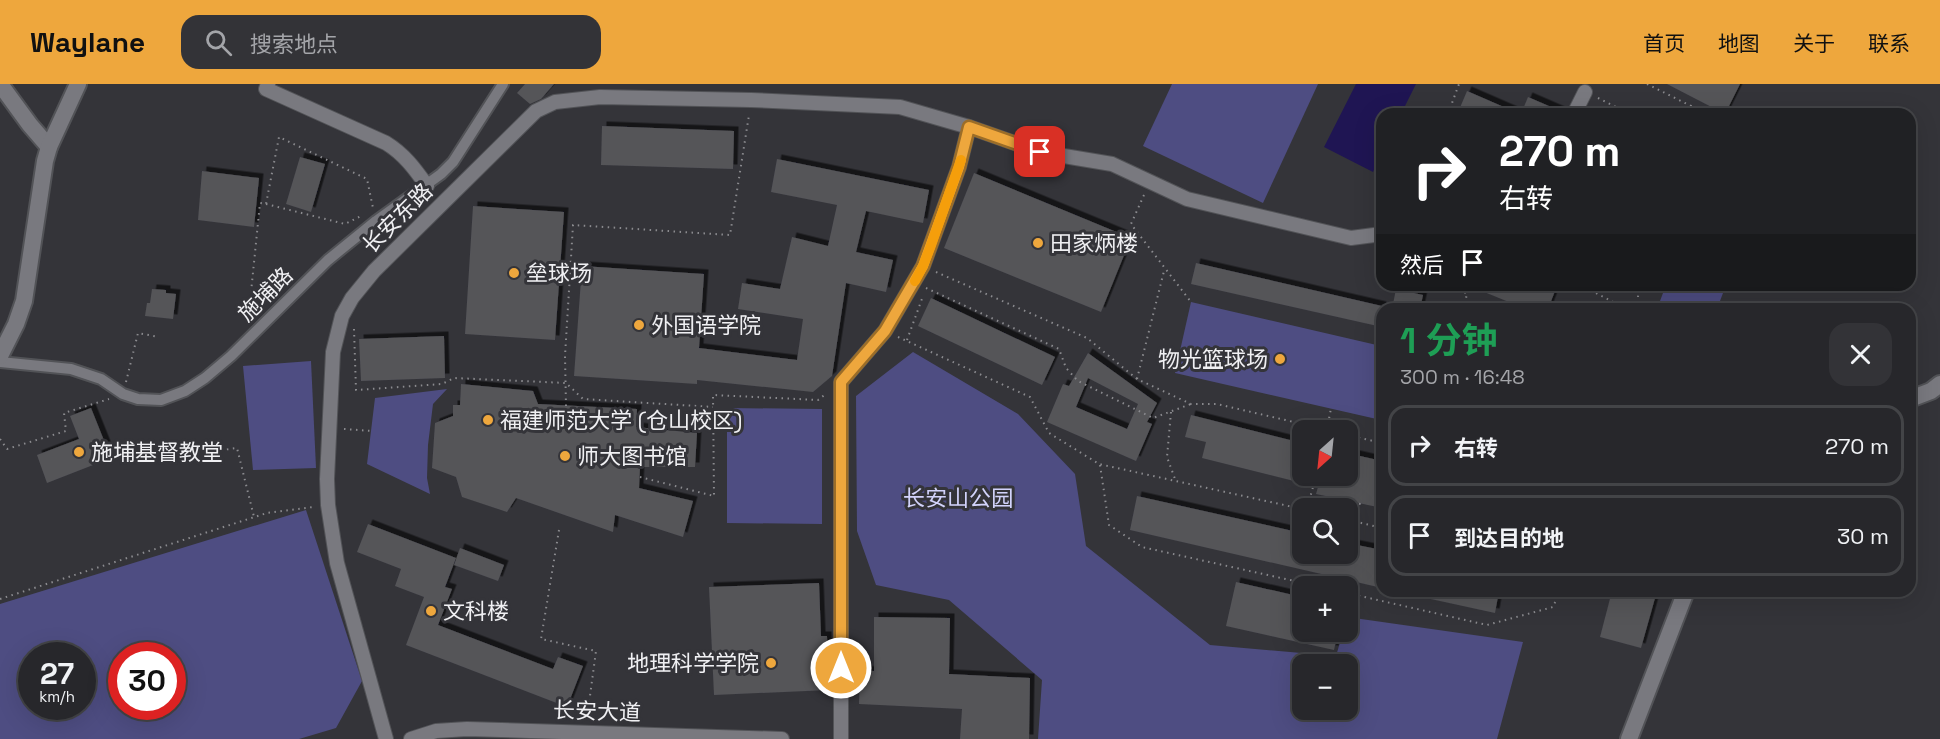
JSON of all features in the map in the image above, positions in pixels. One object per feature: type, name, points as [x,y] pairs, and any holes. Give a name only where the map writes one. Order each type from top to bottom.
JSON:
[{"type":"street","points":[[0,84],[49,147]]},
{"type":"street","points":[[0,356],[16,324],[24,301],[45,160],[78,84]]},
{"type":"street","points":[[268,84],[266,89],[396,149],[427,186]]},
{"type":"street","name":"施埔路","points":[[0,362],[71,369],[101,379],[130,398],[161,400],[177,395],[205,378],[247,340],[318,269],[373,224],[427,186],[453,162],[503,84]]},
{"type":"street","points":[[1577,108],[1585,92]]},
{"type":"street","name":"长安东路","points":[[386,739],[337,563],[328,505],[333,352],[342,315],[352,298],[374,271],[536,111],[544,106],[568,100],[600,97],[751,100],[900,107],[969,127],[1040,152],[1112,165],[1187,199],[1351,238],[1376,235]]},
{"type":"street","points":[[841,739],[841,382],[885,331],[923,266],[959,167],[969,127]]},
{"type":"street","points":[[1916,397],[1931,392],[1940,384]]},
{"type":"street","points":[[1629,739],[1684,597]]},
{"type":"street","name":"长安大道","points":[[411,739],[422,734],[451,729],[585,731],[782,739]]},
{"type":"path","points":[[1450,108],[1459,84]]},
{"type":"path","points":[[1647,84],[1691,106],[1690,108]]},
{"type":"path","points":[[1585,92],[1618,108]]},
{"type":"path","points":[[566,406],[565,356],[573,225],[730,235],[751,100]]},
{"type":"path","points":[[266,204],[279,137],[367,179],[373,224]]},
{"type":"path","points":[[1150,182],[1131,224],[1191,302]]},
{"type":"path","points":[[247,340],[260,203],[345,224],[360,216],[373,224]]},
{"type":"path","points":[[923,266],[1086,338],[1137,379],[1191,404]]},
{"type":"path","points":[[1137,379],[1165,270]]},
{"type":"path","points":[[907,340],[926,287],[1059,349],[1066,368],[1078,381],[1153,418],[1191,404],[1217,404],[1292,422]]},
{"type":"path","points":[[1456,291],[1467,293],[1465,303]]},
{"type":"path","points":[[1592,291],[1615,303]]},
{"type":"path","points":[[342,315],[354,317],[356,390],[442,384],[454,378],[566,383],[583,399],[713,407]]},
{"type":"path","points":[[885,331],[1030,397],[1049,433],[1100,464],[1292,507]]},
{"type":"path","points":[[0,439],[7,449],[66,431],[64,413],[123,394],[138,333],[159,337]]},
{"type":"path","points":[[640,477],[714,496],[713,395],[818,400],[841,382]]},
{"type":"path","points":[[1329,420],[1331,408]]},
{"type":"path","points":[[1171,412],[1167,457],[1175,480]]},
{"type":"path","points":[[329,428],[372,431]]},
{"type":"path","points":[[1358,438],[1376,442]]},
{"type":"path","points":[[215,451],[237,448],[254,517]]},
{"type":"path","points":[[1100,464],[1110,525],[1142,547],[1292,580]]},
{"type":"path","points":[[0,599],[267,513],[328,505]]},
{"type":"path","points":[[1358,523],[1376,527]]},
{"type":"path","points":[[559,531],[540,639],[596,651],[585,731]]},
{"type":"path","points":[[1358,596],[1487,625],[1552,607],[1557,597]]},
{"type":"green space","points":[[1172,84],[1318,84],[1263,203],[1143,146]]},
{"type":"green space","points":[[1664,291],[1724,291],[1719,303],[1659,303]]},
{"type":"green space","name":"物光篮球场","points":[[1191,302],[1376,345],[1376,419],[1175,373]]},
{"type":"green space","name":"长安山公园","points":[[913,352],[1018,414],[1075,474],[1086,546],[1210,645],[1313,654],[1292,654],[1292,720],[1358,720],[1358,654],[1337,654],[1340,642],[1358,642],[1358,619],[1523,642],[1497,739],[1038,739],[1042,680],[949,600],[876,585],[857,531],[856,396]]},
{"type":"green space","points":[[311,361],[316,468],[253,470],[243,366]]},
{"type":"green space","points":[[447,389],[433,404],[428,445],[427,478],[430,494],[367,464],[375,398]]},
{"type":"green space","points":[[727,408],[822,409],[822,524],[727,523]]},
{"type":"green space","points":[[306,510],[362,681],[336,728],[299,739],[0,739],[0,604]]},
{"type":"shaded area","points":[[1356,84],[1416,84],[1404,108],[1376,108],[1376,165],[1373,172],[1324,147]]},
{"type":"building","points":[[525,84],[554,84],[541,99],[530,104],[517,93]]},
{"type":"building","points":[[1667,84],[1740,84],[1728,108],[1713,108]]},
{"type":"building","points":[[1467,91],[1506,108],[1460,108]]},
{"type":"building","points":[[1528,97],[1553,108],[1523,108]]},
{"type":"building","points":[[602,126],[734,131],[733,169],[601,165]]},
{"type":"building","points":[[300,157],[325,164],[311,212],[286,204]]},
{"type":"building","points":[[777,159],[929,190],[923,223],[866,211],[856,252],[893,260],[886,292],[846,283],[832,376],[813,392],[697,380],[697,384],[574,376],[582,266],[704,274],[699,348],[797,360],[803,319],[738,309],[742,283],[780,289],[792,237],[828,246],[837,205],[771,192]]},
{"type":"building","points":[[202,171],[259,178],[254,227],[198,220]]},
{"type":"building","name":"田家炳楼","points":[[974,173],[1131,238],[1101,312],[944,248]]},
{"type":"building","name":"垒球场","points":[[473,206],[564,212],[555,340],[465,334]]},
{"type":"building","points":[[1196,263],[1376,305],[1376,326],[1191,284]]},
{"type":"building","points":[[152,289],[166,290],[166,293],[176,294],[173,319],[145,316]]},
{"type":"building","points":[[1396,291],[1423,295],[1421,303],[1393,303]]},
{"type":"building","points":[[1482,291],[1555,291],[1550,303],[1511,303]]},
{"type":"building","points":[[931,298],[1055,357],[1042,385],[918,326]]},
{"type":"building","points":[[444,336],[445,378],[361,381],[359,339]]},
{"type":"building","points":[[1088,353],[1157,403],[1147,422],[1152,424],[1136,461],[1047,422],[1063,384],[1069,386]],"holes":[[[1088,378],[1138,404],[1127,429],[1076,407]]]},
{"type":"building","name":"师大图书馆","points":[[461,384],[533,391],[538,404],[637,409],[636,427],[697,433],[695,467],[640,467],[639,488],[693,501],[683,537],[615,515],[613,532],[516,498],[507,512],[462,497],[456,477],[432,468],[435,423],[453,416],[453,405],[460,405]]},
{"type":"building","points":[[91,408],[111,458],[47,483],[37,455],[79,439],[70,416]]},
{"type":"building","points":[[1191,415],[1292,440],[1292,480],[1202,458],[1206,442],[1185,437]]},
{"type":"building","points":[[1358,456],[1376,460],[1376,507],[1358,503],[1358,498],[1335,498],[1316,494],[1318,487],[1314,486],[1358,486]]},
{"type":"building","points":[[1137,496],[1292,531],[1292,564],[1358,564],[1358,545],[1376,549],[1376,587],[1358,582],[1358,576],[1330,576],[1130,530]]},
{"type":"building","name":"文科楼","points":[[368,524],[456,558],[445,587],[452,589],[438,625],[553,669],[558,657],[583,666],[567,707],[406,645],[424,597],[395,586],[401,569],[357,552]]},
{"type":"building","points":[[460,548],[504,565],[498,581],[454,565]]},
{"type":"building","points":[[1236,582],[1292,595],[1292,641],[1226,626]]},
{"type":"building","name":"地理科学学院","points":[[819,583],[821,636],[827,636],[829,690],[714,695],[709,587]]},
{"type":"building","points":[[1422,597],[1498,597],[1495,613]]},
{"type":"building","points":[[1610,597],[1655,597],[1641,648],[1600,637]]},
{"type":"building","points":[[874,617],[950,618],[949,674],[1030,678],[1029,739],[960,739],[962,709],[859,704],[860,670],[874,671]]},
{"type":"building","points":[[1298,642],[1336,642],[1334,650]]},
{"type":"slow traffic","points":[[915,281],[930,248],[961,160]]},
{"type":"place","name":"田家炳楼","points":[[1038,243]]},
{"type":"place","name":"垒球场","points":[[514,273]]},
{"type":"place","name":"外国语学院","points":[[639,325]]},
{"type":"place","name":"物光篮球场","points":[[1280,359]]},
{"type":"place","name":"福建师范大学 (仓山校区)","points":[[488,420]]},
{"type":"place","name":"施埔基督教堂","points":[[79,452]]},
{"type":"place","name":"师大图书馆","points":[[565,456]]},
{"type":"place","name":"文科楼","points":[[431,611]]},
{"type":"place","name":"地理科学学院","points":[[771,663]]},
{"type":"route","points":[[841,668],[841,382],[885,331],[923,266],[959,167],[969,127],[1040,152]]}]
